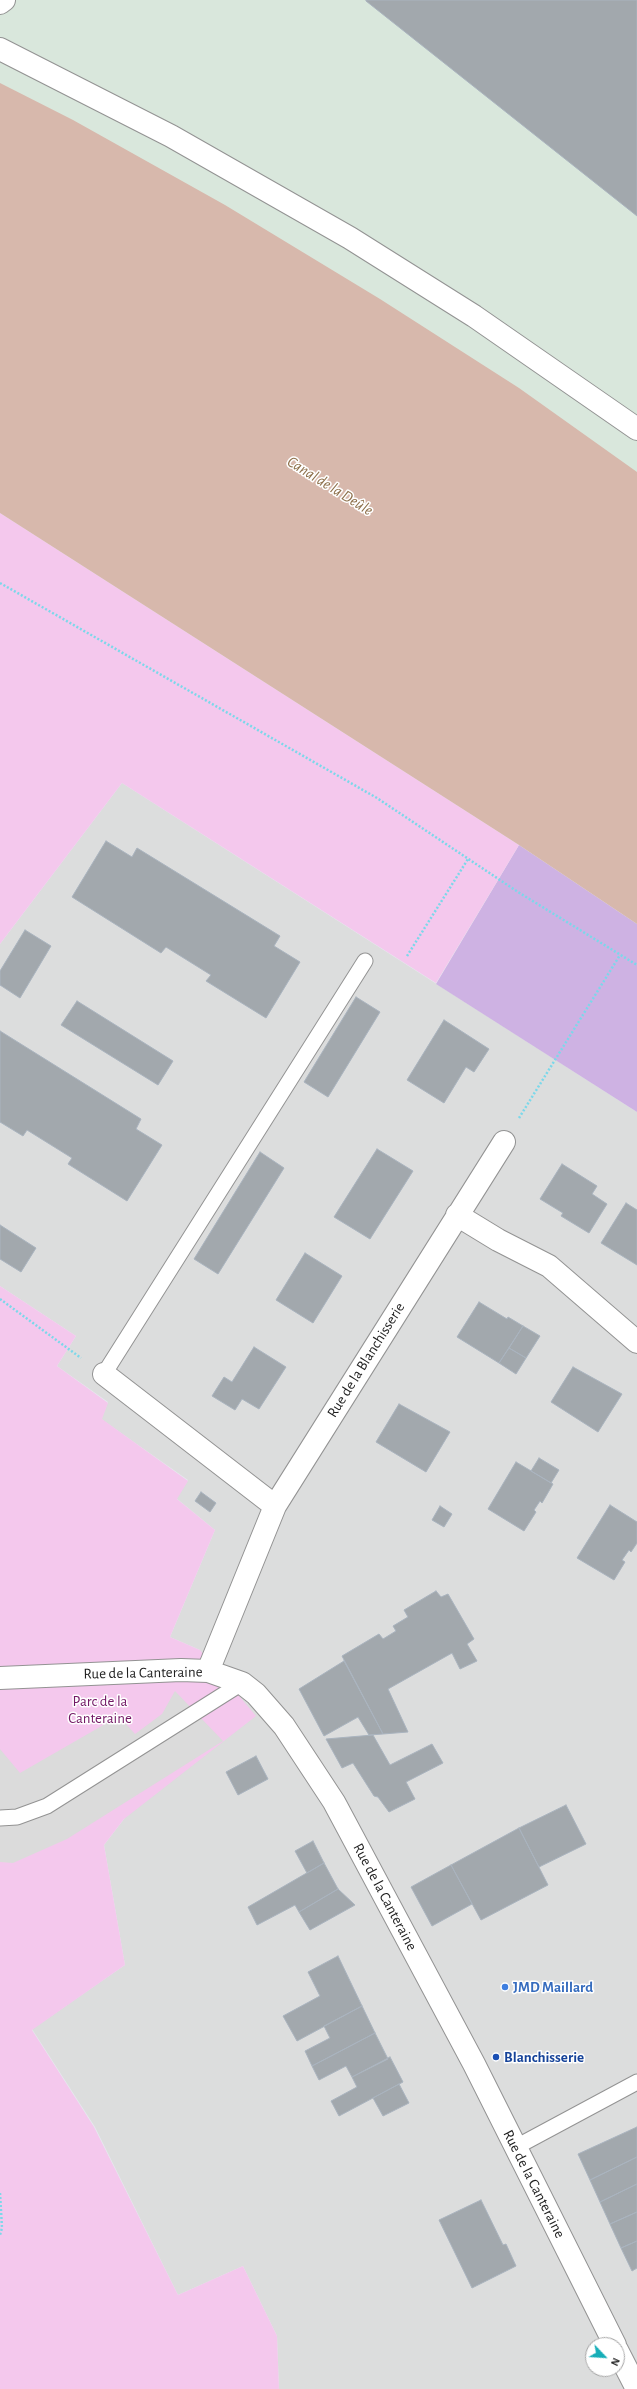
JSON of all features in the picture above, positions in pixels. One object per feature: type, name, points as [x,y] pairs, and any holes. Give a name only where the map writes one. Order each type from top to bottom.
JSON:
[{"type":"street","points":[[0,3],[4,0]]},
{"type":"street","points":[[0,49],[170,136],[350,238],[474,316],[637,429]]},
{"type":"street","name":"Rue de la Blanchisserie","points":[[208,1671],[275,1506],[504,1142]]},
{"type":"street","points":[[457,1215],[498,1240],[549,1266],[637,1342]]},
{"type":"street","points":[[104,1374],[275,1506]]},
{"type":"street","name":"Rue de la Canteraine","points":[[0,1678],[181,1670],[208,1671],[242,1683],[256,1694],[284,1726],[334,1802],[474,2064],[611,2337]]},
{"type":"street","points":[[625,2366],[637,2389]]},
{"type":"lane","points":[[104,1374],[365,962]]},
{"type":"lane","points":[[0,1818],[17,1817],[47,1806],[242,1683]]},
{"type":"lane","points":[[516,2147],[637,2082]]},
{"type":"path","points":[[0,583],[377,798],[468,859],[637,965]]},
{"type":"path","points":[[407,956],[468,859]]},
{"type":"path","points":[[504,1142],[620,955]]},
{"type":"path","points":[[0,1299],[104,1374]]},
{"type":"path","points":[[0,2193],[2,2228],[0,2235]]},
{"type":"shaded area","points":[[0,0],[637,0],[637,769],[0,335]]},
{"type":"shaded area","points":[[122,783],[637,1112],[637,2389],[279,2389],[277,2336],[243,2266],[178,2295],[95,2127],[32,2029],[125,1965],[104,1845],[124,1819],[200,1650],[170,1637],[215,1530],[176,1498],[188,1480],[101,1419],[108,1402],[57,1366],[76,1336],[0,1286],[0,944]]},
{"type":"shaded area","points":[[519,845],[637,924],[637,1112],[436,984]]},
{"type":"shaded area","points":[[175,1691],[223,1741],[67,1839],[13,1863],[0,1862],[0,1749],[20,1773],[119,1716],[135,1734],[162,1714]]},
{"type":"green space","points":[[0,513],[519,845],[436,983],[122,783],[0,944]]},
{"type":"green space","name":"Parc de la Canteraine","points":[[0,1286],[76,1336],[57,1366],[108,1403],[102,1419],[188,1481],[177,1499],[215,1530],[170,1637],[200,1650],[256,1716],[124,1819],[104,1845],[125,1965],[32,2030],[94,2127],[178,2295],[243,2266],[277,2336],[279,2389],[0,2389]]},
{"type":"water","name":"Canal de la Deûle","points":[[0,83],[73,120],[225,205],[380,299],[519,388],[637,472],[637,924],[519,845],[0,513]]},
{"type":"building","points":[[637,0],[637,216],[366,1]]},
{"type":"building","points":[[106,841],[132,857],[137,848],[280,936],[274,946],[300,962],[266,1018],[206,981],[211,975],[166,947],[161,953],[72,897]]},
{"type":"building","points":[[25,930],[51,946],[20,998],[0,985],[0,971]]},
{"type":"building","points":[[356,997],[380,1012],[328,1097],[304,1082]]},
{"type":"building","points":[[77,1001],[173,1061],[158,1085],[61,1025]]},
{"type":"building","points":[[444,1020],[489,1049],[474,1072],[466,1067],[444,1103],[407,1080]]},
{"type":"building","points":[[0,1031],[141,1119],[136,1129],[162,1145],[127,1201],[68,1164],[72,1158],[27,1130],[23,1136],[0,1122]]},
{"type":"building","points":[[377,1149],[413,1171],[370,1239],[334,1217]]},
{"type":"building","points":[[260,1152],[284,1168],[218,1274],[194,1259]]},
{"type":"building","points":[[562,1164],[597,1186],[592,1194],[607,1204],[589,1233],[561,1216],[563,1213],[540,1199]]},
{"type":"building","points":[[626,1203],[637,1210],[637,1265],[601,1243]]},
{"type":"building","points":[[0,1225],[36,1248],[21,1272],[0,1259]]},
{"type":"building","points":[[305,1253],[342,1276],[313,1323],[276,1300]]},
{"type":"building","points":[[479,1302],[507,1319],[508,1317],[523,1326],[499,1363],[457,1337]]},
{"type":"building","points":[[523,1326],[540,1336],[526,1358],[509,1348]]},
{"type":"building","points":[[254,1347],[286,1367],[259,1409],[242,1399],[235,1410],[212,1396],[224,1377],[232,1382]]},
{"type":"building","points":[[509,1348],[526,1358],[516,1374],[499,1363]]},
{"type":"building","points":[[573,1367],[622,1394],[598,1432],[551,1402]]},
{"type":"building","points":[[399,1404],[450,1432],[426,1472],[376,1442]]},
{"type":"building","points":[[539,1458],[559,1470],[551,1483],[531,1471]]},
{"type":"building","points":[[516,1462],[553,1484],[542,1503],[540,1501],[534,1510],[536,1512],[524,1531],[488,1509]]},
{"type":"building","points":[[201,1492],[216,1503],[210,1512],[195,1501]]},
{"type":"building","points":[[610,1505],[637,1522],[637,1543],[631,1552],[629,1550],[622,1560],[625,1562],[614,1580],[577,1558]]},
{"type":"building","points":[[440,1506],[452,1514],[444,1527],[432,1520]]},
{"type":"building","points":[[436,1591],[441,1597],[448,1594],[474,1639],[467,1644],[477,1661],[460,1669],[452,1653],[388,1689],[408,1732],[383,1734],[342,1656],[379,1634],[383,1639],[396,1631],[393,1626],[408,1617],[404,1610]]},
{"type":"building","points":[[344,1661],[383,1734],[369,1735],[358,1717],[324,1736],[299,1689]]},
{"type":"building","points":[[373,1735],[390,1765],[432,1744],[443,1763],[406,1782],[415,1799],[389,1812],[378,1797],[374,1796],[353,1763],[342,1768],[326,1739]]},
{"type":"building","points":[[256,1756],[268,1779],[238,1795],[226,1772]]},
{"type":"building","points":[[566,1805],[586,1844],[539,1867],[519,1828]]},
{"type":"building","points":[[519,1828],[548,1885],[481,1920],[451,1865]]},
{"type":"building","points":[[313,1841],[324,1863],[307,1873],[295,1851]]},
{"type":"building","points":[[324,1863],[338,1889],[299,1912],[295,1905],[257,1925],[248,1907]]},
{"type":"building","points":[[451,1865],[472,1904],[432,1926],[411,1887]]},
{"type":"building","points":[[338,1889],[355,1905],[310,1930],[299,1912]]},
{"type":"building","points":[[338,1956],[362,2006],[297,2041],[283,2016],[320,1996],[308,1972]]},
{"type":"building","points":[[362,2006],[375,2033],[312,2066],[305,2051],[330,2038],[324,2026]]},
{"type":"building","points":[[375,2033],[388,2059],[352,2077],[346,2066],[319,2080],[312,2066]]},
{"type":"building","points":[[390,2057],[403,2082],[339,2116],[331,2101],[357,2087],[352,2077]]},
{"type":"building","points":[[399,2084],[409,2103],[383,2116],[373,2098]]},
{"type":"building","points":[[637,2127],[637,2157],[590,2180],[578,2154]]},
{"type":"building","points":[[637,2157],[637,2184],[600,2202],[590,2180]]},
{"type":"building","points":[[637,2184],[637,2212],[610,2224],[600,2202]]},
{"type":"building","points":[[481,2200],[503,2245],[506,2244],[516,2266],[472,2288],[439,2220]]},
{"type":"building","points":[[637,2212],[637,2241],[621,2248],[610,2224]]},
{"type":"building","points":[[637,2241],[637,2268],[632,2271],[621,2248]]},
{"type":"place","name":"JMD Maillard","points":[[505,1987]]},
{"type":"place","name":"Blanchisserie","points":[[496,2057]]}]
